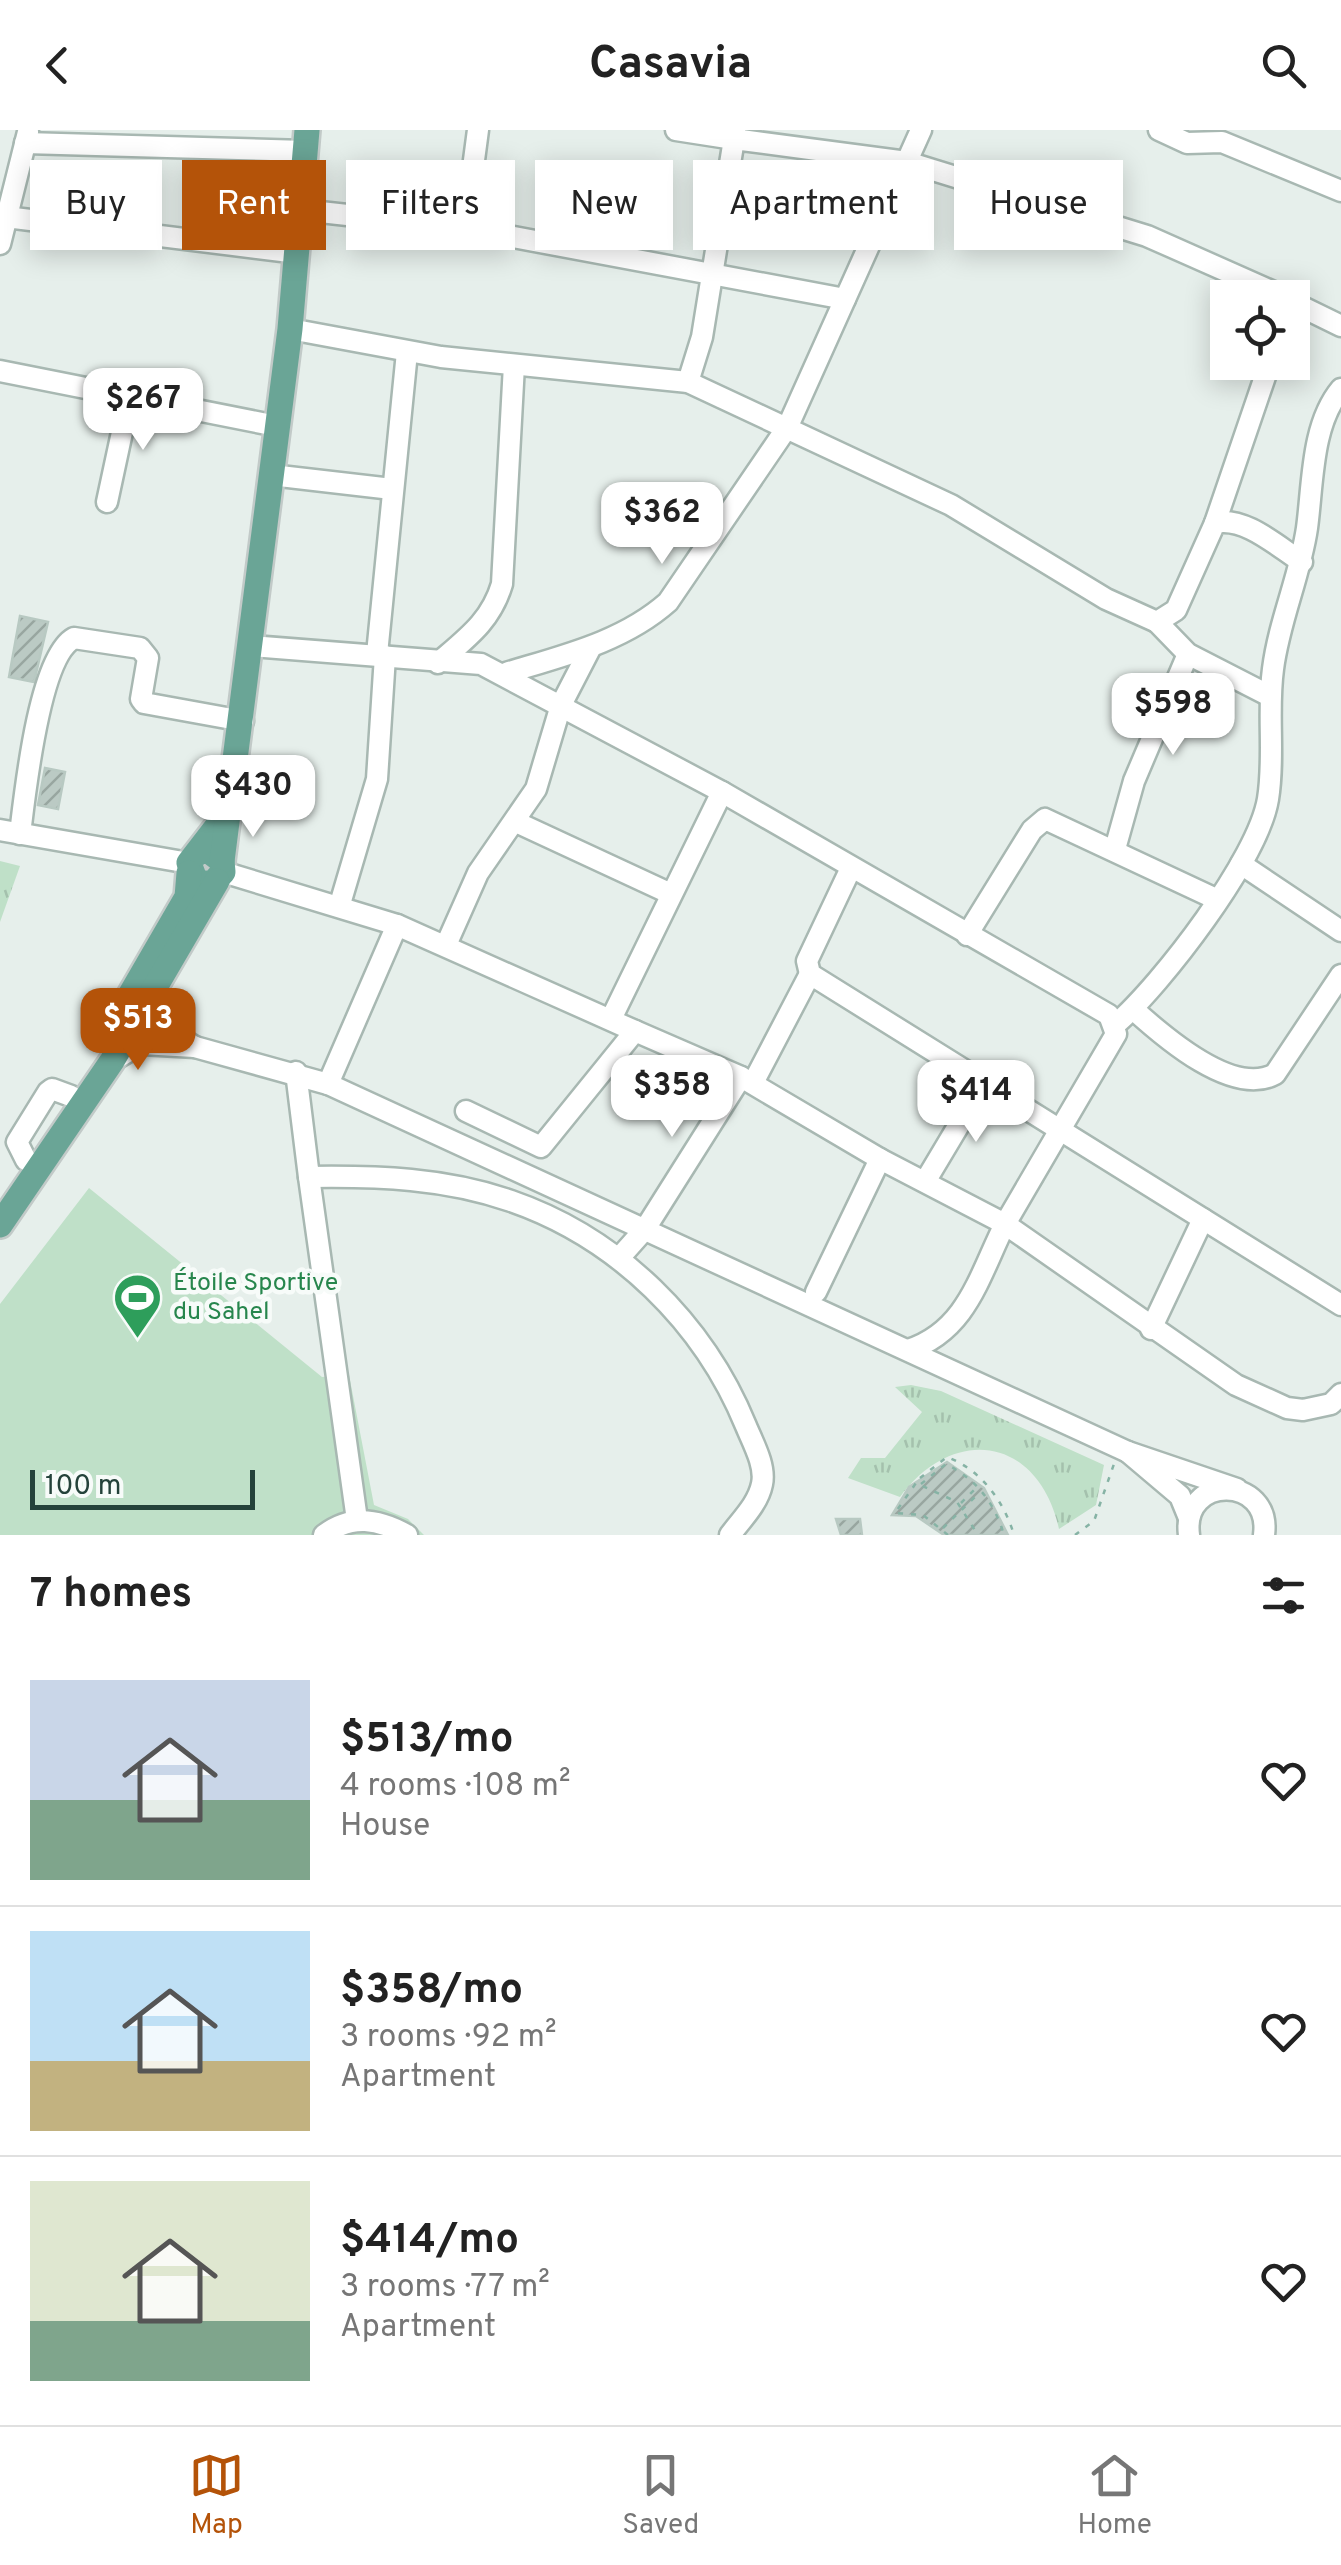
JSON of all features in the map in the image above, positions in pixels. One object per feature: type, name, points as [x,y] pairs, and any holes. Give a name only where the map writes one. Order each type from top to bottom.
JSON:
[{"type":"main road","points":[[0,1226],[112,1062],[155,987],[227,813],[243,721],[298,250]]},
{"type":"main road","points":[[0,1198],[70,1096],[206,867]]},
{"type":"street","points":[[474,160],[478,130]]},
{"type":"street","points":[[676,130],[735,134],[895,160]]},
{"type":"street","points":[[908,160],[920,130]]},
{"type":"street","points":[[1159,130],[1187,143],[1222,142],[1341,192]]},
{"type":"street","points":[[688,382],[702,338],[735,134]]},
{"type":"street","points":[[0,149],[26,141],[306,140]]},
{"type":"street","points":[[0,244],[26,141]]},
{"type":"street","points":[[934,170],[1147,236],[1245,280]]},
{"type":"street","points":[[6,217],[298,253]]},
{"type":"street","points":[[515,237],[846,299]]},
{"type":"street","points":[[506,673],[590,647],[648,620],[668,602],[788,426],[868,250]]},
{"type":"street","points":[[1310,310],[1341,326]]},
{"type":"street","points":[[290,329],[408,352],[688,382],[950,505],[1106,599],[1157,622],[1188,654],[1270,696]]},
{"type":"street","points":[[340,904],[377,778],[392,489],[408,352]]},
{"type":"street","points":[[438,662],[484,624],[495,608],[502,584],[514,364]]},
{"type":"street","points":[[0,371],[277,426]]},
{"type":"street","points":[[1157,622],[1176,610],[1215,524],[1264,380]]},
{"type":"street","points":[[1116,1024],[1174,964],[1241,864],[1268,802],[1273,664],[1302,562],[1324,414],[1341,390]]},
{"type":"street","points":[[107,502],[130,394]]},
{"type":"street","points":[[270,475],[392,489]]},
{"type":"street","points":[[1215,524],[1227,520],[1245,526],[1302,562]]},
{"type":"street","points":[[243,721],[144,703],[141,698],[148,658],[140,648],[74,638],[56,656],[10,832],[206,867],[340,904],[446,945],[747,1080],[880,1159],[1005,1224],[1151,1329],[1236,1384],[1288,1408],[1317,1409],[1331,1404],[1341,1394]]},
{"type":"street","points":[[252,646],[481,664],[506,673],[1109,1014],[1116,1024],[1116,1034],[1005,1224],[958,1320],[933,1342],[908,1350]]},
{"type":"street","points":[[446,945],[478,872],[536,789],[562,705],[590,647]]},
{"type":"street","points":[[1115,849],[1134,781],[1188,654]]},
{"type":"street","points":[[611,1019],[722,792]]},
{"type":"street","points":[[968,935],[1032,830],[1045,820],[1115,849],[1216,899]]},
{"type":"street","points":[[516,822],[670,893]]},
{"type":"street","points":[[1241,864],[1341,931]]},
{"type":"street","points":[[620,1257],[644,1229],[747,1080],[810,974],[807,961],[851,868]]},
{"type":"street","points":[[328,1084],[398,925]]},
{"type":"street","points":[[810,974],[1341,1305]]},
{"type":"street","points":[[1133,1009],[1189,1054],[1249,1083],[1262,1082],[1275,1074],[1341,974]]},
{"type":"street","points":[[155,987],[152,1005],[158,1022],[194,1046]]},
{"type":"street","points":[[466,1111],[542,1146],[636,1030]]},
{"type":"street","points":[[112,1062],[140,1044],[194,1046],[328,1084],[1124,1450],[1237,1489],[1258,1503],[1266,1533]]},
{"type":"street","points":[[296,1072],[357,1520]]},
{"type":"street","points":[[926,1180],[984,1083]]},
{"type":"street","points":[[816,1292],[880,1159]]},
{"type":"street","points":[[308,1177],[390,1176],[440,1183],[512,1202],[620,1257],[708,1351],[736,1403],[763,1474],[754,1504],[730,1535]]},
{"type":"street","points":[[1151,1329],[1203,1219]]},
{"type":"street","points":[[1124,1450],[1180,1496],[1189,1526]]},
{"type":"street","points":[[1189,1526],[1204,1495],[1220,1488],[1237,1489]]},
{"type":"street","points":[[324,1535],[357,1520],[386,1523],[407,1535]]},
{"type":"path","points":[[1075,1535],[1094,1521],[1124,1450]]},
{"type":"path","points":[[921,1481],[946,1458],[986,1487],[1009,1518],[1014,1535]]},
{"type":"path","points":[[948,1535],[924,1515],[895,1513],[910,1488],[946,1464],[978,1486],[991,1503],[1004,1535]]},
{"type":"path","points":[[921,1481],[961,1506],[978,1535]]},
{"type":"path","points":[[942,1529],[978,1486]]},
{"type":"path","points":[[961,1506],[978,1494]]},
{"type":"green space","points":[[0,861],[20,866],[0,922]]},
{"type":"green space","name":"Étoile Sportive du Sahel","points":[[89,1188],[322,1377],[349,1375],[374,1505],[408,1519],[424,1535],[0,1535],[0,1304]]},
{"type":"green space","points":[[911,1385],[941,1391],[1104,1465],[1096,1505],[1059,1529],[1049,1498],[1033,1475],[1014,1459],[993,1451],[969,1451],[945,1458],[922,1473],[900,1497],[848,1478],[861,1458],[885,1458],[922,1412],[895,1387]]},
{"type":"building","points":[[20,616],[48,622],[34,682],[9,677]]},
{"type":"building","points":[[45,768],[65,772],[58,809],[38,805]]},
{"type":"building","points":[[947,1462],[984,1488],[1008,1535],[944,1535],[916,1516],[892,1515],[909,1487]]},
{"type":"building","points":[[836,1519],[860,1519],[862,1535],[841,1535]]},
{"type":"place","name":"Étoile Sportive du Sahel","points":[[138,1340]]}]
